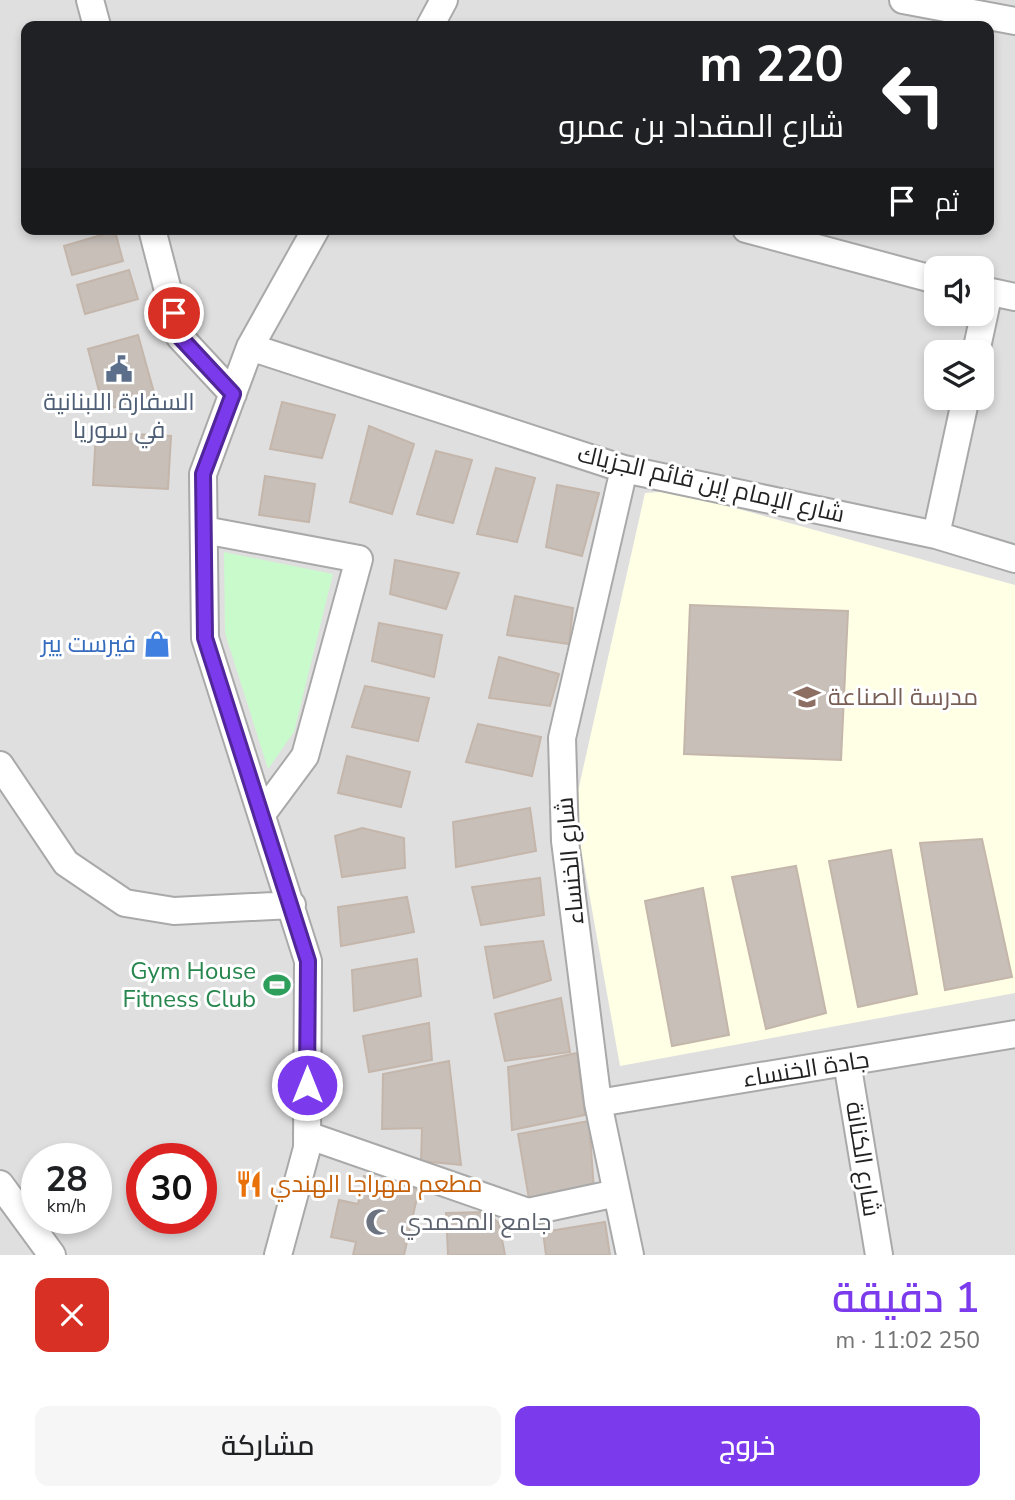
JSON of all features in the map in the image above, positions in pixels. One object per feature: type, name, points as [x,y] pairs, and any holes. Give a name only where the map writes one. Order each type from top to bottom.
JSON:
[{"type":"street","points":[[90,0],[96,21]]},
{"type":"street","points":[[433,21],[444,0]]},
{"type":"street","points":[[903,0],[1015,22]]},
{"type":"street","points":[[154,235],[180,337],[233,394]]},
{"type":"street","points":[[278,1255],[307,1147],[308,961],[205,638],[203,474],[250,347],[313,235]]},
{"type":"street","points":[[768,235],[924,277]]},
{"type":"street","points":[[994,293],[1015,297]]},
{"type":"street","name":"شارع الإمام إبن قائم الجزياك","points":[[250,347],[624,469],[936,535],[1015,559]]},
{"type":"street","points":[[936,535],[963,410]]},
{"type":"street","name":"شارع الخنساء","points":[[624,469],[562,738],[565,841],[598,1103],[630,1255]]},
{"type":"street","points":[[204,530],[359,559],[305,756],[262,814]]},
{"type":"street","points":[[0,765],[66,863],[125,903],[174,911],[292,905]]},
{"type":"street","name":"جادة الخنساء","points":[[598,1103],[1015,1034]]},
{"type":"street","name":"شارع الكنانة","points":[[848,1062],[879,1255]]},
{"type":"street","points":[[307,1135],[528,1212],[617,1193]]},
{"type":"street","points":[[0,1184],[52,1255]]},
{"type":"shaded area","points":[[0,0],[1015,0],[1015,1255],[0,1255]]},
{"type":"shaded area","name":"مدرسة الصناعة","points":[[673,491],[1015,585],[1015,993],[620,1066],[574,809],[645,493]]},
{"type":"green space","points":[[224,552],[333,574],[294,732],[268,769],[225,633]]},
{"type":"building","points":[[101,235],[116,235],[123,261],[72,275],[64,246]]},
{"type":"building","points":[[129,270],[138,299],[85,314],[77,285]]},
{"type":"building","points":[[138,335],[155,396],[104,410],[88,349]]},
{"type":"building","points":[[282,402],[335,415],[322,458],[270,449]]},
{"type":"building","points":[[369,426],[414,444],[392,514],[350,502]]},
{"type":"building","points":[[96,432],[171,436],[168,489],[93,485]]},
{"type":"building","points":[[436,451],[472,460],[453,523],[417,514]]},
{"type":"building","points":[[496,468],[535,478],[517,542],[477,534]]},
{"type":"building","points":[[265,476],[315,484],[309,522],[259,515]]},
{"type":"building","points":[[557,485],[599,493],[582,556],[546,547]]},
{"type":"building","points":[[395,560],[459,573],[446,609],[390,594]]},
{"type":"building","points":[[515,596],[573,608],[569,644],[507,635]]},
{"type":"building","points":[[690,605],[848,611],[841,760],[684,754]]},
{"type":"building","points":[[379,623],[442,635],[434,677],[372,661]]},
{"type":"building","points":[[499,657],[559,674],[550,706],[489,698]]},
{"type":"building","points":[[365,686],[429,698],[418,741],[352,727]]},
{"type":"building","points":[[478,724],[541,737],[532,776],[466,762]]},
{"type":"building","points":[[347,756],[410,772],[401,807],[338,793]]},
{"type":"building","points":[[530,808],[536,851],[456,867],[453,822]]},
{"type":"building","points":[[362,828],[404,838],[405,868],[342,877],[335,836]]},
{"type":"building","points":[[982,839],[1012,977],[945,990],[920,843]]},
{"type":"building","points":[[891,850],[917,994],[858,1007],[829,861]]},
{"type":"building","points":[[796,866],[826,1013],[766,1029],[732,877]]},
{"type":"building","points":[[540,878],[544,915],[481,925],[472,887]]},
{"type":"building","points":[[703,888],[729,1035],[672,1046],[645,901]]},
{"type":"building","points":[[407,897],[414,932],[341,946],[338,907]]},
{"type":"building","points":[[543,941],[551,980],[494,998],[485,947]]},
{"type":"building","points":[[417,959],[421,996],[354,1011],[352,970]]},
{"type":"building","points":[[561,998],[570,1052],[505,1061],[495,1014]]},
{"type":"building","points":[[429,1023],[432,1060],[369,1072],[363,1036]]},
{"type":"building","points":[[577,1053],[585,1115],[512,1130],[508,1067]]},
{"type":"building","points":[[449,1061],[461,1165],[421,1161],[422,1128],[382,1129],[383,1074]]},
{"type":"building","points":[[589,1121],[594,1190],[530,1205],[518,1134]]},
{"type":"building","points":[[364,1176],[419,1189],[404,1255],[353,1255],[356,1242],[331,1237],[339,1200],[358,1204]]},
{"type":"building","points":[[486,1212],[499,1223],[505,1255],[448,1255],[446,1213]]},
{"type":"building","points":[[605,1222],[610,1255],[546,1255],[543,1232]]},
{"type":"place","name":"السفارة اللبنانية في سوريا","points":[[119,369]]},
{"type":"place","name":"فيرست يير","points":[[157,644]]},
{"type":"place","name":"مدرسة الصناعة","points":[[807,697]]},
{"type":"place","name":"Gym House Fitness Club","points":[[277,985]]},
{"type":"place","name":"مطعم مهراجا الهندي","points":[[249,1184]]},
{"type":"place","name":"جامع المحمدي","points":[[379,1222]]},
{"type":"route","points":[[174,313],[180,337],[233,394],[203,474],[205,638],[308,961],[307,1085]]}]
